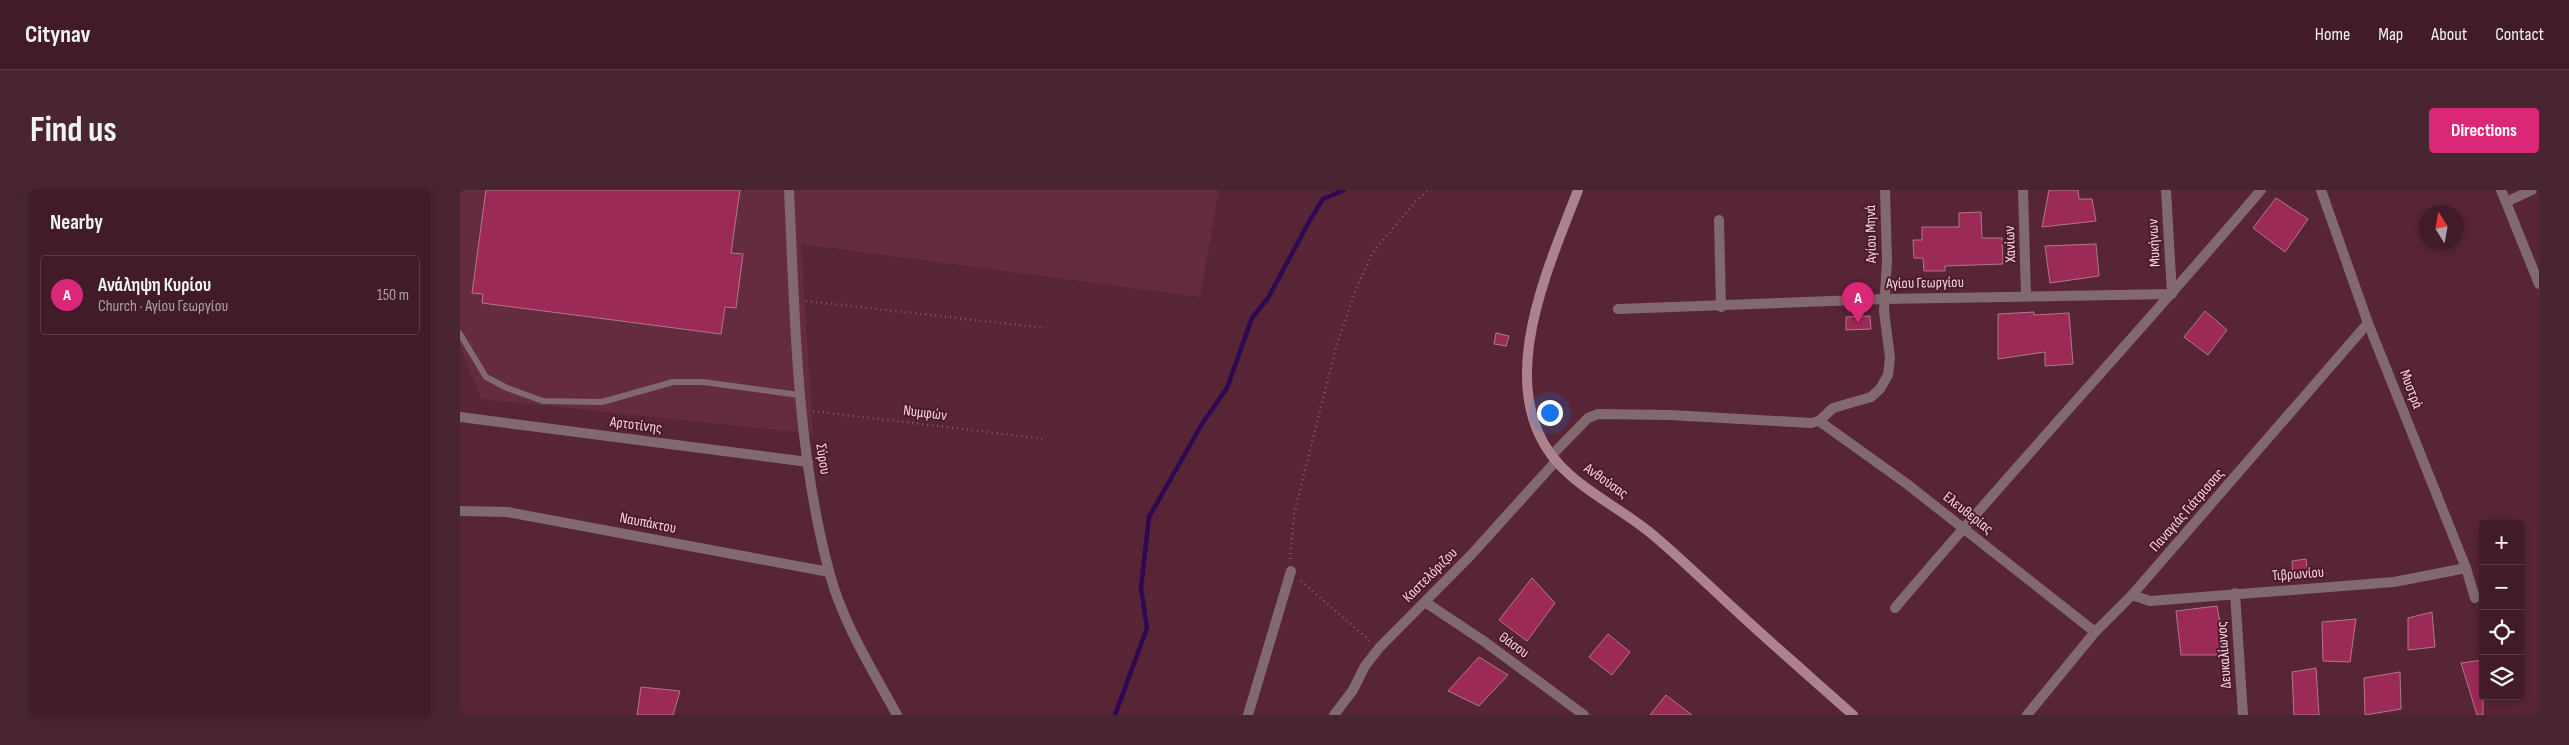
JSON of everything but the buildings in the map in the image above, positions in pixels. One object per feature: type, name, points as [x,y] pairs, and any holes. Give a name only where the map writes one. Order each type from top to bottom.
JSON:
[{"type":"street","name":"Σύρου","points":[[789,190],[799,396],[808,462],[829,572],[858,644],[897,715]]},
{"type":"street","name":"Ανθούσας","points":[[1578,190],[1538,303],[1529,344],[1528,398],[1539,434],[1554,458],[1571,475],[1649,532],[1853,715]]},
{"type":"street","name":"Αγίου Μηνά","points":[[1819,421],[1833,408],[1871,398],[1880,389],[1889,371],[1884,299],[1887,261],[1885,190]]},
{"type":"street","name":"Χανίων","points":[[2023,190],[2026,296]]},
{"type":"street","name":"Μυκήνων","points":[[2166,190],[2172,294]]},
{"type":"street","points":[[1895,608],[1962,528],[2172,294],[2261,190]]},
{"type":"street","name":"Μυστρά","points":[[2322,190],[2368,323],[2466,568],[2475,598]]},
{"type":"street","points":[[2501,190],[2539,284]]},
{"type":"street","points":[[2506,202],[2532,190]]},
{"type":"street","points":[[1719,220],[1721,307]]},
{"type":"street","name":"Αγίου Γεωργίου","points":[[1618,309],[1721,307],[1884,299],[2172,294]]},
{"type":"street","name":"Παναγιάς Γιάτρισσας","points":[[2027,715],[2095,632],[2132,595],[2368,323]]},
{"type":"street","name":"Καστελόριζου","points":[[1334,715],[1353,690],[1365,666],[1379,648],[1471,555],[1588,418],[1598,414],[1819,421]]},
{"type":"street","name":"Αρτοτίνης","points":[[460,417],[808,462]]},
{"type":"street","name":"Ελευθερίας","points":[[1819,421],[1907,484],[2095,632]]},
{"type":"street","name":"Ναυπάκτου","points":[[460,511],[507,512],[829,572]]},
{"type":"street","name":"Τιβρωνίου","points":[[2132,595],[2150,601],[2394,582],[2466,568]]},
{"type":"street","points":[[1248,715],[1291,570]]},
{"type":"street","name":"Δευκαλίωνος","points":[[2235,593],[2243,715]]},
{"type":"street","name":"Θάσου","points":[[1425,602],[1485,642],[1584,715]]},
{"type":"lane","points":[[460,334],[486,377],[506,388],[542,401],[602,402],[673,382],[702,382],[799,396]]},
{"type":"path","points":[[1379,648],[1329,607],[1291,570],[1289,553],[1294,514],[1336,347],[1356,289],[1373,252],[1429,190]]},
{"type":"path","points":[[794,300],[1044,328]]},
{"type":"path","name":"Νυμφών","points":[[801,410],[1045,440]]},
{"type":"shaded area","points":[[460,190],[1219,190],[1200,297],[801,244],[813,434],[481,399],[460,346]]},
{"type":"waterway","points":[[1115,715],[1147,628],[1141,588],[1149,517],[1202,424],[1227,388],[1252,318],[1268,298],[1310,220],[1323,199],[1344,190]]},
{"type":"place","name":"Ανάληψη Κυρίου","points":[[1858,323]]}]
